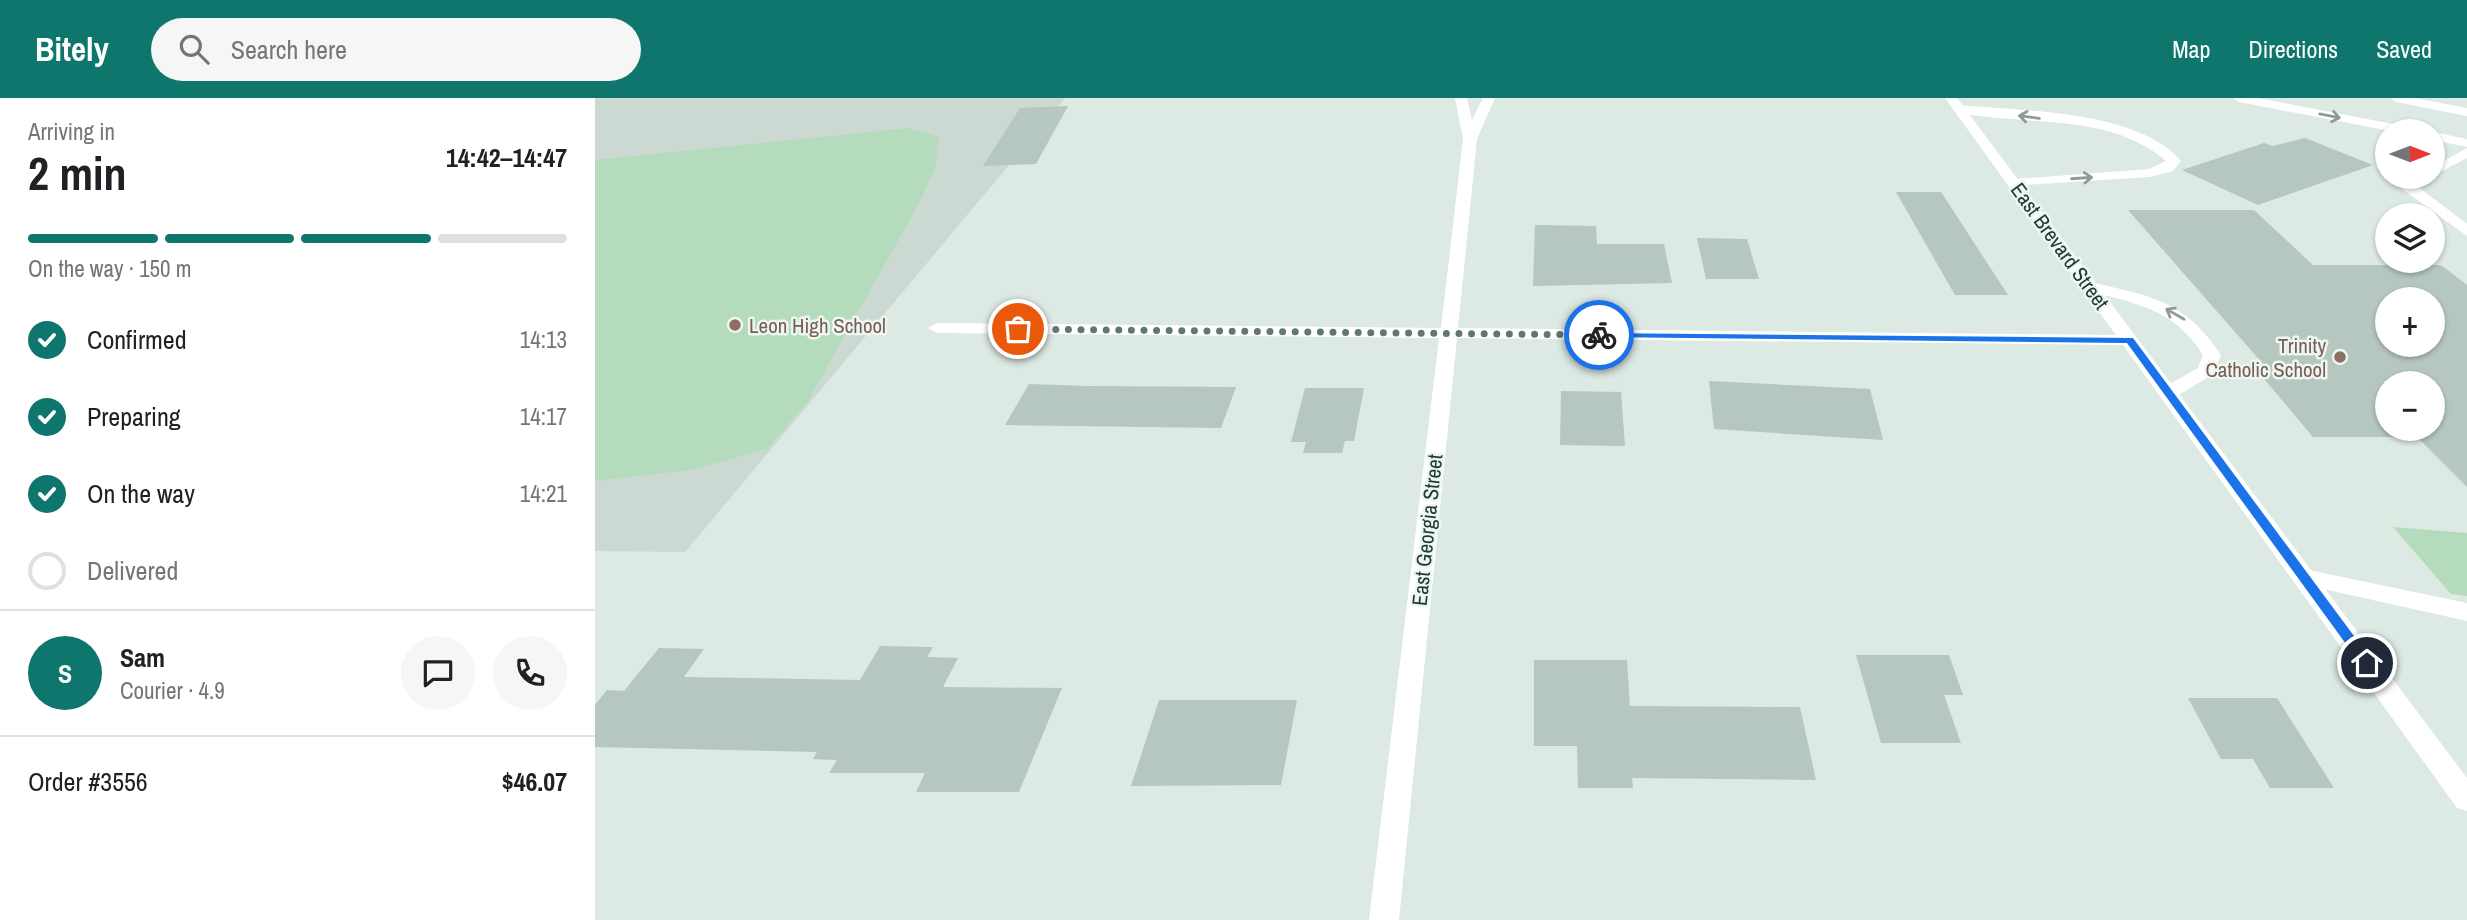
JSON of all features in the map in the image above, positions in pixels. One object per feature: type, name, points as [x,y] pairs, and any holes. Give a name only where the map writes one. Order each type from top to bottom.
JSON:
[{"type":"street","name":"East Georgia Street","points":[[1384,920],[1470,139],[1461,98]]},
{"type":"street","name":"East Georgia Street","points":[[1470,139],[1489,98]]},
{"type":"street","points":[[2239,98],[2375,124]]},
{"type":"street","points":[[2396,98],[2467,112]]},
{"type":"street","points":[[1955,104],[2100,125],[2151,142],[2167,152],[2174,161],[2168,168],[2150,173],[2014,183]]},
{"type":"street","name":"East Brevard Street","points":[[1955,104],[2304,577],[2456,770],[2467,799]]},
{"type":"street","points":[[2445,138],[2467,143]]},
{"type":"street","points":[[2445,165],[2467,152]]},
{"type":"street","points":[[2411,189],[2467,230]]},
{"type":"street","points":[[2446,216],[2467,208]]},
{"type":"street","points":[[2090,286],[2171,310],[2188,322],[2202,337],[2212,355],[2206,371],[2168,393]]},
{"type":"street","points":[[937,328],[2129,340]]},
{"type":"street","points":[[2304,577],[2467,612]]},
{"type":"shaded area","name":"Leon High School","points":[[595,98],[1065,98],[685,552],[595,551]]},
{"type":"green space","name":"Leon High School","points":[[909,128],[939,137],[935,169],[918,205],[808,401],[767,449],[691,470],[595,481],[595,160]]},
{"type":"green space","points":[[2393,527],[2467,533],[2467,596],[2451,594]]},
{"type":"building","points":[[1068,106],[1036,164],[983,166],[1020,108]]},
{"type":"building","points":[[2305,138],[2373,165],[2258,205],[2182,170],[2264,143],[2273,146]]},
{"type":"building","points":[[1896,192],[1941,192],[2008,295],[1955,295]]},
{"type":"building","points":[[2128,210],[2254,210],[2313,265],[2375,265],[2375,273],[2445,273],[2445,268],[2467,285],[2467,487],[2421,441],[2445,441],[2445,371],[2375,371],[2375,437],[2313,437],[2259,373],[2271,373]]},
{"type":"building","points":[[1535,225],[1596,226],[1597,244],[1664,244],[1672,283],[1533,286]]},
{"type":"building","points":[[1697,238],[1747,239],[1759,279],[1706,279]]},
{"type":"building","points":[[1709,381],[1870,389],[1883,440],[1714,429]]},
{"type":"building","points":[[1029,384],[1236,387],[1221,428],[1005,425]]},
{"type":"building","points":[[1305,388],[1364,388],[1354,441],[1345,441],[1342,453],[1303,453],[1306,442],[1291,442]]},
{"type":"building","points":[[1561,391],[1621,392],[1625,446],[1560,445]]},
{"type":"building","points":[[880,646],[933,647],[927,657],[958,658],[943,687],[1062,688],[1019,792],[916,792],[925,773],[829,773],[837,760],[813,759],[817,752],[595,747],[595,705],[607,690],[624,691],[659,648],[704,649],[684,677],[860,680]]},
{"type":"building","points":[[1856,655],[1949,655],[1963,695],[1944,695],[1961,743],[1881,743]]},
{"type":"building","points":[[1534,660],[1627,660],[1630,706],[1800,707],[1816,780],[1632,778],[1633,788],[1578,788],[1577,746],[1534,746]]},
{"type":"building","points":[[2188,698],[2277,698],[2334,788],[2270,788],[2253,759],[2221,759]]},
{"type":"building","points":[[1159,700],[1297,700],[1281,785],[1131,786]]},
{"type":"way so far","points":[[1018,329],[1599,335]]},
{"type":"place","name":"Leon High School","points":[[735,325]]},
{"type":"place","name":"Trinity Catholic School","points":[[2340,357]]},
{"type":"route","points":[[1599,335],[2129,340],[2367,663]]}]
